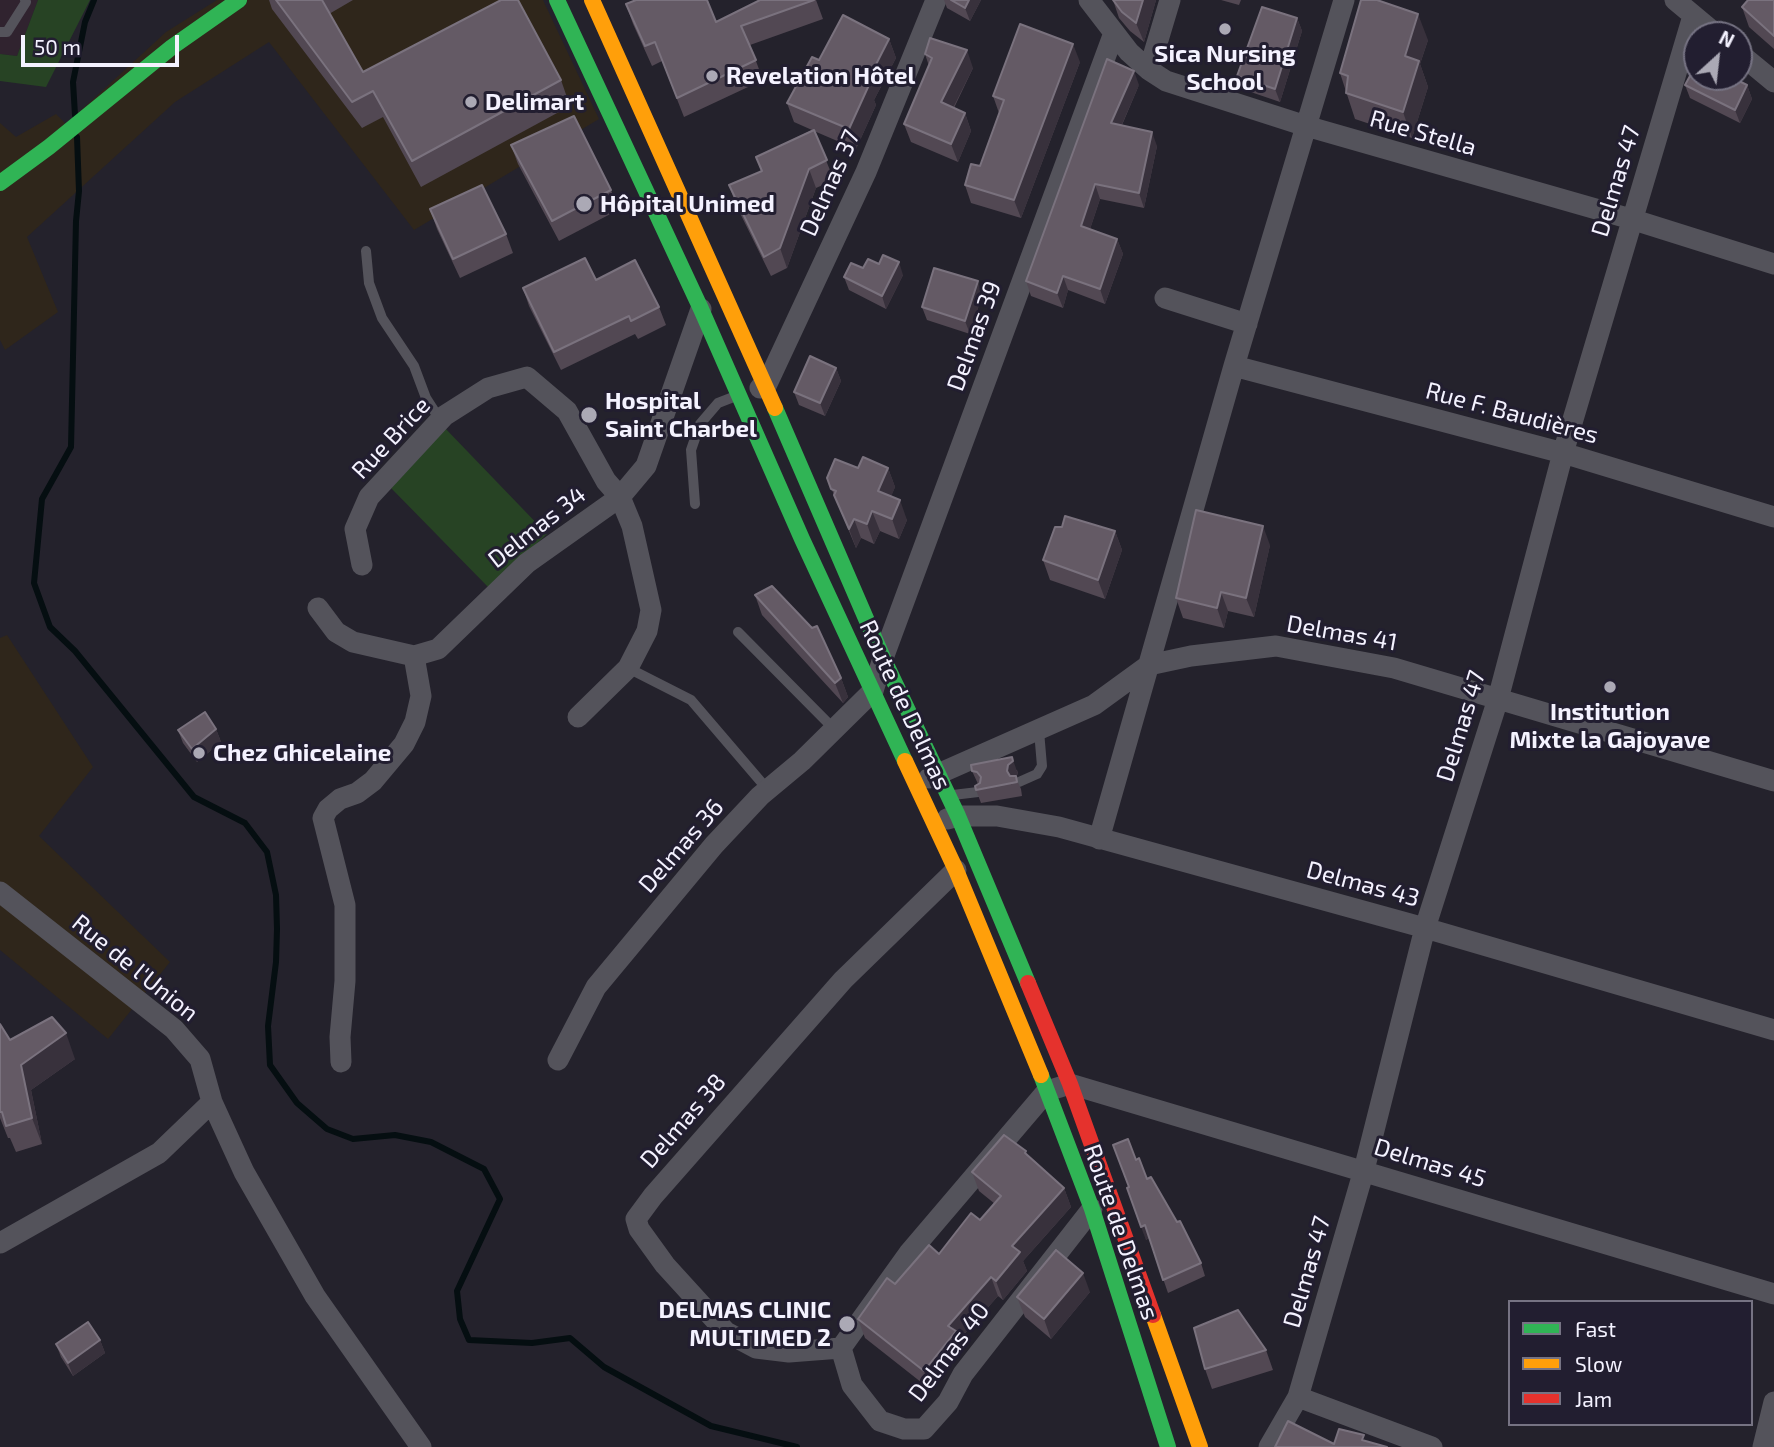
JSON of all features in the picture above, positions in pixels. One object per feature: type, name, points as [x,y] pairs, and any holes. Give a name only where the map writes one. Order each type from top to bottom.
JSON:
[{"type":"main road","points":[[1,182],[49,147],[172,47],[239,0]]},
{"type":"main road","name":"Route de Delmas","points":[[557,0],[956,870],[1091,1209],[1168,1447]]},
{"type":"main road","name":"Route de Delmas","points":[[592,0],[766,386],[883,657],[957,816],[1070,1084],[1200,1447]]},
{"type":"street","name":"Delmas 37","points":[[766,386],[866,172],[936,0]]},
{"type":"street","name":"Rue Stella","points":[[1089,0],[1129,52],[1166,81],[1306,126],[1631,219],[1774,264]]},
{"type":"street","points":[[1149,70],[1170,0]]},
{"type":"street","points":[[1099,839],[1234,366],[1344,0]]},
{"type":"street","points":[[1675,0],[1699,21]]},
{"type":"street","name":"Delmas 47","points":[[1269,1447],[1298,1396],[1364,1170],[1425,928],[1498,699],[1563,453],[1693,16]]},
{"type":"street","name":"Delmas 39","points":[[873,691],[883,657],[1114,33]]},
{"type":"street","points":[[1753,65],[1774,82]]},
{"type":"street","points":[[1165,298],[1247,324]]},
{"type":"street","name":"Delmas 34","points":[[415,656],[438,649],[527,563],[620,497],[646,466],[701,309]]},
{"type":"street","name":"Rue F. Baudières","points":[[1234,366],[1563,453],[1774,517]]},
{"type":"street","name":"Rue Brice","points":[[362,565],[355,528],[369,497],[444,416],[488,388],[527,377],[567,411],[606,481],[620,497],[632,526],[651,610],[647,631],[628,668],[578,717]]},
{"type":"street","points":[[739,396],[766,386]]},
{"type":"street","points":[[318,608],[337,632],[353,642],[415,656],[421,696],[415,722],[404,744],[373,781],[357,793],[340,799],[328,809],[323,818],[345,905],[341,1062]]},
{"type":"street","name":"Delmas 41","points":[[917,784],[1094,705],[1149,665],[1191,656],[1276,646],[1394,668],[1774,782]]},
{"type":"street","name":"Delmas 36","points":[[558,1060],[596,987],[714,845],[873,691]]},
{"type":"street","name":"Delmas 43","points":[[935,823],[957,816],[997,816],[1059,827],[1425,928],[1774,1030]]},
{"type":"street","name":"Delmas 38","points":[[841,1348],[789,1352],[756,1348],[726,1332],[665,1265],[639,1229],[636,1219],[653,1196],[843,980],[956,870]]},
{"type":"street","name":"Rue de l'Union","points":[[0,892],[174,1028],[200,1059],[212,1102],[244,1172],[315,1296],[421,1447]]},
{"type":"street","points":[[841,1348],[909,1253],[1046,1091],[1070,1084]]},
{"type":"street","name":"Delmas 45","points":[[1070,1084],[1774,1294]]},
{"type":"street","points":[[0,1243],[159,1153],[212,1102]]},
{"type":"street","name":"Delmas 40","points":[[841,1348],[852,1385],[880,1421],[904,1429],[924,1429],[948,1402],[963,1374],[1091,1209]]},
{"type":"street","points":[[1298,1396],[1432,1447]]},
{"type":"street","points":[[1763,1447],[1774,1402]]},
{"type":"lane","points":[[0,32],[8,32],[25,0]]},
{"type":"lane","points":[[366,251],[369,283],[382,318],[414,366],[426,398],[435,412],[444,416]]},
{"type":"lane","points":[[695,503],[691,450],[700,424],[718,403],[739,396]]},
{"type":"lane","points":[[738,632],[834,729]]},
{"type":"lane","points":[[628,668],[691,700],[768,790]]},
{"type":"lane","points":[[1019,782],[1037,774],[1042,766],[1039,731]]},
{"type":"lane","points":[[947,795],[978,792]]},
{"type":"shaded area","points":[[0,0],[38,0],[17,56],[0,54]]},
{"type":"shaded area","points":[[217,0],[543,0],[599,119],[414,230],[269,42],[175,102],[27,237],[58,312],[5,350],[0,340],[0,123],[16,137],[56,114],[66,124],[166,32]]},
{"type":"shaded area","points":[[7,635],[93,767],[39,836],[170,962],[108,1039],[0,950],[0,638]]},
{"type":"green space","points":[[38,0],[90,0],[46,87],[0,81],[0,54],[17,56]]},
{"type":"green space","points":[[443,426],[547,534],[489,588],[391,488]]},
{"type":"building","points":[[276,0],[322,0],[363,72],[501,0],[518,0],[561,80],[412,161],[373,91],[352,102]]},
{"type":"building","points":[[636,0],[707,0],[716,22],[760,0],[814,0],[741,26],[756,60],[677,98],[655,42],[645,46],[626,4]]},
{"type":"building","points":[[951,0],[969,0],[965,8]]},
{"type":"building","points":[[1113,0],[1143,0],[1136,23],[1122,12]]},
{"type":"building","points":[[1361,0],[1377,0],[1418,14],[1405,56],[1419,61],[1403,112],[1346,93],[1348,76],[1340,73]]},
{"type":"building","points":[[1748,0],[1774,0],[1774,36],[1742,7]]},
{"type":"building","points":[[1262,7],[1297,18],[1275,89],[1237,76]]},
{"type":"building","points":[[843,15],[889,39],[866,84],[869,85],[849,129],[787,103],[812,57],[819,60]]},
{"type":"building","points":[[1020,24],[1073,44],[1014,200],[965,185],[971,164],[980,166],[1004,100],[993,96]]},
{"type":"building","points":[[930,38],[967,50],[941,102],[965,113],[951,144],[904,124],[932,58],[925,54]]},
{"type":"building","points":[[1107,59],[1134,71],[1111,123],[1152,132],[1139,193],[1095,184],[1081,226],[1117,239],[1100,289],[1063,276],[1057,293],[1026,281]]},
{"type":"building","points":[[1697,91],[1744,91],[1735,110]]},
{"type":"building","points":[[574,116],[611,190],[552,221],[511,145]]},
{"type":"building","points":[[814,130],[827,160],[809,169],[780,248],[764,257],[729,185],[762,171],[756,157]]},
{"type":"building","points":[[482,185],[506,234],[453,259],[430,209]]},
{"type":"building","points":[[883,255],[899,262],[882,296],[844,277],[851,263],[863,268],[868,259],[879,264]]},
{"type":"building","points":[[585,258],[596,280],[635,260],[659,307],[631,321],[629,316],[554,352],[523,288]]},
{"type":"building","points":[[934,268],[978,281],[965,321],[922,307]]},
{"type":"building","points":[[810,356],[836,368],[820,403],[794,392]]},
{"type":"building","points":[[863,457],[888,468],[878,491],[900,500],[892,519],[872,511],[867,524],[854,519],[849,529],[834,495],[836,491],[831,489],[827,478],[835,459],[858,468]]},
{"type":"building","points":[[1196,510],[1263,526],[1246,598],[1221,592],[1217,608],[1176,598]]},
{"type":"building","points":[[1065,516],[1115,531],[1098,580],[1043,560],[1055,527],[1062,527]]},
{"type":"building","points":[[772,586],[812,628],[817,626],[841,678],[835,683],[755,595]]},
{"type":"building","points":[[205,712],[216,729],[192,749],[178,730]]},
{"type":"building","points":[[1012,757],[1013,761],[1008,765],[1007,771],[1010,776],[1016,776],[1017,782],[976,790],[975,786],[980,783],[981,777],[972,771],[971,765]]},
{"type":"building","points":[[52,1017],[66,1033],[21,1065],[32,1118],[6,1126],[0,1112],[0,1024],[10,1040]]},
{"type":"building","points":[[1004,1135],[1026,1151],[1025,1153],[1064,1188],[1012,1246],[1020,1252],[996,1281],[991,1277],[948,1326],[956,1331],[924,1371],[858,1319],[887,1278],[895,1284],[929,1245],[939,1254],[971,1213],[980,1220],[1001,1196],[972,1172]]},
{"type":"building","points":[[1128,1139],[1147,1179],[1151,1177],[1177,1222],[1180,1221],[1201,1263],[1163,1280],[1145,1225],[1141,1227],[1113,1145]]},
{"type":"building","points":[[1056,1250],[1083,1273],[1044,1319],[1017,1297]]},
{"type":"building","points":[[1238,1310],[1266,1350],[1205,1369],[1194,1328]]},
{"type":"building","points":[[88,1322],[100,1340],[68,1363],[56,1344]]},
{"type":"building","points":[[1288,1421],[1334,1444],[1339,1429],[1364,1435],[1362,1440],[1387,1447],[1275,1447]]},
{"type":"waterway","points":[[75,115],[73,82],[85,22],[94,0]]},
{"type":"waterway","points":[[77,137],[79,191],[71,447],[42,499],[34,583],[50,627],[75,651],[194,797],[245,823],[267,852],[276,895],[277,929],[268,1026],[270,1065],[297,1103],[327,1129],[353,1139],[395,1135],[431,1142],[484,1169],[500,1199],[457,1291],[460,1319],[469,1340],[532,1343],[570,1338],[604,1367],[711,1426],[797,1447]]},
{"type":"traffic: fast","points":[[0,183],[49,147],[172,47],[239,0]]},
{"type":"traffic: fast","points":[[557,0],[701,309],[802,539],[905,761]]},
{"type":"traffic: fast","points":[[775,408],[883,658],[958,816],[1028,983]]},
{"type":"traffic: fast","points":[[1041,1075],[1092,1209],[1168,1447]]},
{"type":"traffic: slow","points":[[592,0],[775,408]]},
{"type":"traffic: slow","points":[[905,761],[956,870],[1041,1075]]},
{"type":"traffic: slow","points":[[1153,1315],[1200,1447]]},
{"type":"traffic: jam","points":[[1028,983],[1070,1084],[1153,1315]]},
{"type":"place","name":"Sica Nursing School","points":[[1225,29]]},
{"type":"place","name":"Revelation Hôtel","points":[[712,76]]},
{"type":"place","name":"Delimart","points":[[471,102]]},
{"type":"place","name":"Hôpital Unimed","points":[[584,204]]},
{"type":"place","name":"Hospital Saint Charbel","points":[[589,415]]},
{"type":"place","name":"Institution Mixte la Gajoyave","points":[[1610,687]]},
{"type":"place","name":"Chez Ghicelaine","points":[[199,753]]},
{"type":"place","name":"DELMAS CLINIC MULTIMED 2","points":[[847,1324]]}]
